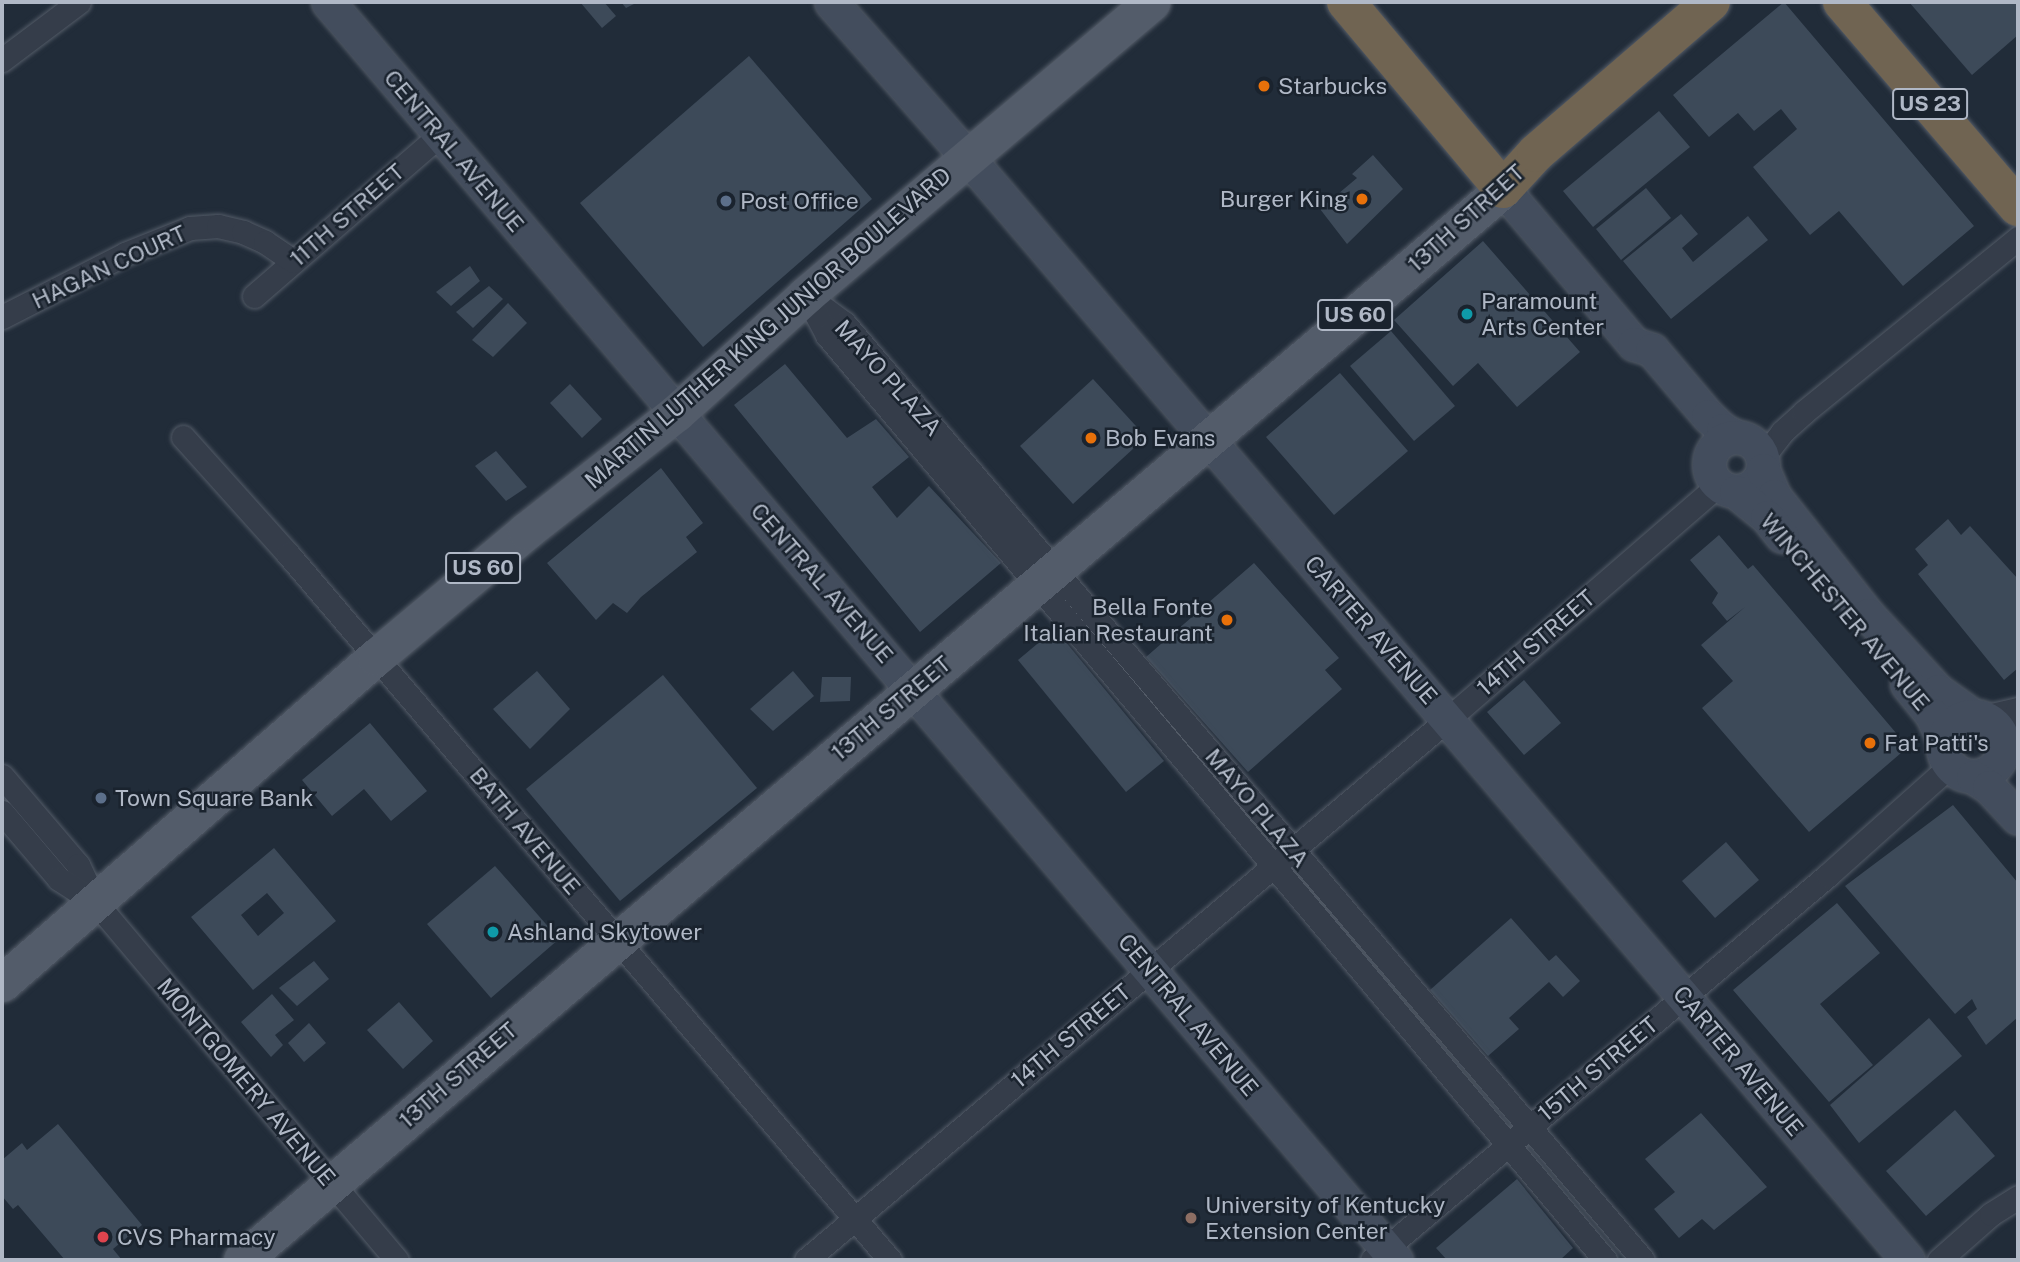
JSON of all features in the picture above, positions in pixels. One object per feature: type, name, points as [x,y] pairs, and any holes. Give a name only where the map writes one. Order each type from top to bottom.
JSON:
[{"type":"highway","name":"WINCHESTER AVENUE","points":[[1346,2],[1503,189]]},
{"type":"highway","name":"13TH STREET","points":[[1503,189],[1536,153],[1712,2]]},
{"type":"highway","name":"US 23","points":[[1842,2],[2018,207]]},
{"type":"main road","name":"MARTIN LUTHER KING JUNIOR BOULEVARD","points":[[2,983],[376,657],[526,531],[676,414],[806,295],[1152,2]]},
{"type":"main road","name":"13TH STREET","points":[[242,1260],[1045,575],[1503,189]]},
{"type":"street","points":[[2,60],[79,2]]},
{"type":"street","name":"CENTRAL AVENUE","points":[[328,2],[1149,970],[1384,1256]]},
{"type":"street","name":"CARTER AVENUE","points":[[831,2],[968,158],[1908,1260]]},
{"type":"street","name":"11TH STREET","points":[[254,296],[440,135]]},
{"type":"street","name":"WINCHESTER AVENUE","points":[[1503,189],[1633,344],[1636,363],[1703,443],[1721,479],[1767,517],[1898,673],[1931,715],[1955,761],[1989,787],[2018,818]]},
{"type":"street","name":"HAGAN COURT","points":[[2,317],[125,254],[190,228],[218,226],[243,232],[265,242],[293,261]]},
{"type":"street","points":[[1753,452],[1753,486],[1721,479],[1719,443],[1753,452],[1782,432],[2018,238]]},
{"type":"street","name":"MAYO PLAZA","points":[[806,295],[844,323],[1273,864],[1605,1260]]},
{"type":"street","name":"WINCHESTER AVENUE","points":[[1633,344],[1652,350],[1708,416],[1753,452],[1774,496],[1868,615],[1938,691],[1990,732]]},
{"type":"street","name":"BATH AVENUE","points":[[183,437],[376,657],[890,1260]]},
{"type":"street","name":"14TH STREET","points":[[806,1260],[1448,719],[1721,479]]},
{"type":"street","name":"MAYO PLAZA","points":[[1045,575],[1291,849],[1643,1260]]},
{"type":"street","points":[[1990,732],[2018,709]]},
{"type":"street","points":[[1990,732],[1992,770],[1955,761],[1953,722],[1990,732],[2018,786]]},
{"type":"street","name":"15TH STREET","points":[[1384,1256],[1530,1127],[1828,875],[1955,761]]},
{"type":"street","name":"MONTGOMERY AVENUE","points":[[2,776],[78,865],[96,903],[397,1260]]},
{"type":"street","name":"MONTGOMERY AVENUE","points":[[2,812],[59,879],[96,903]]},
{"type":"street","points":[[1939,1260],[1991,1214],[2018,1196]]},
{"type":"building","points":[[580,2],[604,2],[616,16],[602,28]]},
{"type":"building","points":[[621,2],[638,2],[626,8]]},
{"type":"building","points":[[1784,2],[1974,226],[1903,286],[1839,211],[1810,235],[1753,167],[1797,129],[1781,109],[1754,131],[1738,113],[1709,137],[1673,95]]},
{"type":"building","points":[[1909,2],[2018,2],[2018,35],[1972,75]]},
{"type":"building","name":"Post Office","points":[[749,56],[872,199],[703,347],[580,203]]},
{"type":"building","points":[[1659,111],[1690,147],[1593,227],[1563,191]]},
{"type":"building","name":"Burger King","points":[[1373,155],[1403,189],[1347,244],[1320,209],[1357,178],[1352,174]]},
{"type":"building","points":[[1646,188],[1671,218],[1621,260],[1596,229]]},
{"type":"building","points":[[1681,214],[1698,234],[1682,248],[1693,262],[1748,216],[1768,240],[1671,319],[1623,261]]},
{"type":"building","name":"Paramount Arts Center","points":[[1483,241],[1580,352],[1517,407],[1478,363],[1453,386],[1394,320]]},
{"type":"building","points":[[470,266],[480,281],[451,306],[436,292]]},
{"type":"building","points":[[489,286],[503,299],[473,328],[456,312]]},
{"type":"building","points":[[508,303],[527,323],[493,357],[472,340]]},
{"type":"building","points":[[1391,331],[1455,406],[1414,441],[1350,366]]},
{"type":"building","points":[[785,364],[847,438],[876,419],[909,457],[872,487],[897,518],[929,486],[1001,563],[920,632],[734,405]]},
{"type":"building","points":[[1340,373],[1408,451],[1334,515],[1266,437]]},
{"type":"building","points":[[1093,379],[1146,437],[1073,504],[1020,446]]},
{"type":"building","points":[[570,384],[602,419],[582,438],[550,403]]},
{"type":"building","points":[[496,451],[527,487],[506,501],[475,466]]},
{"type":"building","points":[[661,468],[703,523],[686,537],[697,552],[641,597],[627,613],[613,603],[596,620],[547,563]]},
{"type":"building","points":[[1948,519],[1961,535],[1970,526],[2018,579],[2018,668],[2004,680],[1918,574],[1928,565],[1915,549]]},
{"type":"building","points":[[1719,535],[1748,569],[1753,565],[1908,747],[1809,832],[1702,708],[1733,681],[1701,645],[1745,607],[1727,621],[1712,603],[1718,593],[1690,560]]},
{"type":"building","points":[[1254,563],[1339,658],[1325,670],[1342,689],[1248,772],[1146,657]]},
{"type":"building","points":[[1055,629],[1164,761],[1126,792],[1018,660]]},
{"type":"building","points":[[537,671],[570,709],[530,749],[493,709]]},
{"type":"building","points":[[793,671],[814,696],[773,731],[750,709]]},
{"type":"building","points":[[663,675],[757,788],[620,901],[526,789]]},
{"type":"building","points":[[822,677],[851,677],[850,701],[820,702]]},
{"type":"building","points":[[1524,680],[1561,723],[1524,755],[1487,712]]},
{"type":"building","points":[[370,723],[427,791],[391,821],[364,789],[332,816],[302,780]]},
{"type":"building","points":[[1953,805],[2018,883],[2018,1017],[1986,1045],[1967,1017],[1977,1009],[1972,999],[1955,1014],[1845,886]]},
{"type":"building","points":[[1726,842],[1759,880],[1715,918],[1682,881]]},
{"type":"building","points":[[274,848],[336,921],[253,990],[191,917]],"holes":[[[267,893],[284,913],[258,936],[241,915]]]},
{"type":"building","name":"Ashland Skytower","points":[[495,866],[559,939],[491,998],[427,924]]},
{"type":"building","points":[[1837,903],[1880,953],[1820,1004],[1873,1065],[1829,1102],[1733,990]]},
{"type":"building","points":[[1511,918],[1549,961],[1556,955],[1580,981],[1563,997],[1549,982],[1509,1018],[1519,1029],[1488,1056],[1430,990]]},
{"type":"building","points":[[314,961],[329,979],[297,1006],[279,988]]},
{"type":"building","points":[[272,994],[294,1020],[275,1035],[283,1045],[271,1057],[241,1022]]},
{"type":"building","points":[[399,1002],[433,1041],[403,1069],[367,1030]]},
{"type":"building","points":[[1929,1018],[1962,1056],[1859,1143],[1830,1105]]},
{"type":"building","points":[[309,1023],[326,1043],[304,1062],[288,1043]]},
{"type":"building","points":[[1955,1110],[1995,1156],[1926,1216],[1886,1171]]},
{"type":"building","points":[[1701,1113],[1767,1187],[1714,1230],[1702,1219],[1679,1238],[1654,1209],[1675,1192],[1645,1159]]},
{"type":"building","name":"CVS Pharmacy","points":[[58,1124],[142,1225],[113,1249],[122,1260],[65,1260],[18,1205],[13,1209],[2,1196],[2,1160],[22,1143],[27,1150]]},
{"type":"building","points":[[1517,1179],[1573,1248],[1560,1260],[1447,1260],[1436,1248]]},
{"type":"place","name":"Starbucks","points":[[1264,86]]},
{"type":"place","name":"Burger King","points":[[1362,199]]},
{"type":"place","name":"Post Office","points":[[726,201]]},
{"type":"place","name":"Paramount Arts Center","points":[[1467,314]]},
{"type":"place","name":"Bob Evans","points":[[1091,438]]},
{"type":"place","name":"Bella Fonte Italian Restaurant","points":[[1227,620]]},
{"type":"place","name":"Fat Patti's","points":[[1870,743]]},
{"type":"place","name":"Town Square Bank","points":[[101,798]]},
{"type":"place","name":"Ashland Skytower","points":[[493,932]]},
{"type":"place","name":"University of Kentucky Extension Center","points":[[1191,1218]]},
{"type":"place","name":"CVS Pharmacy","points":[[103,1237]]}]
